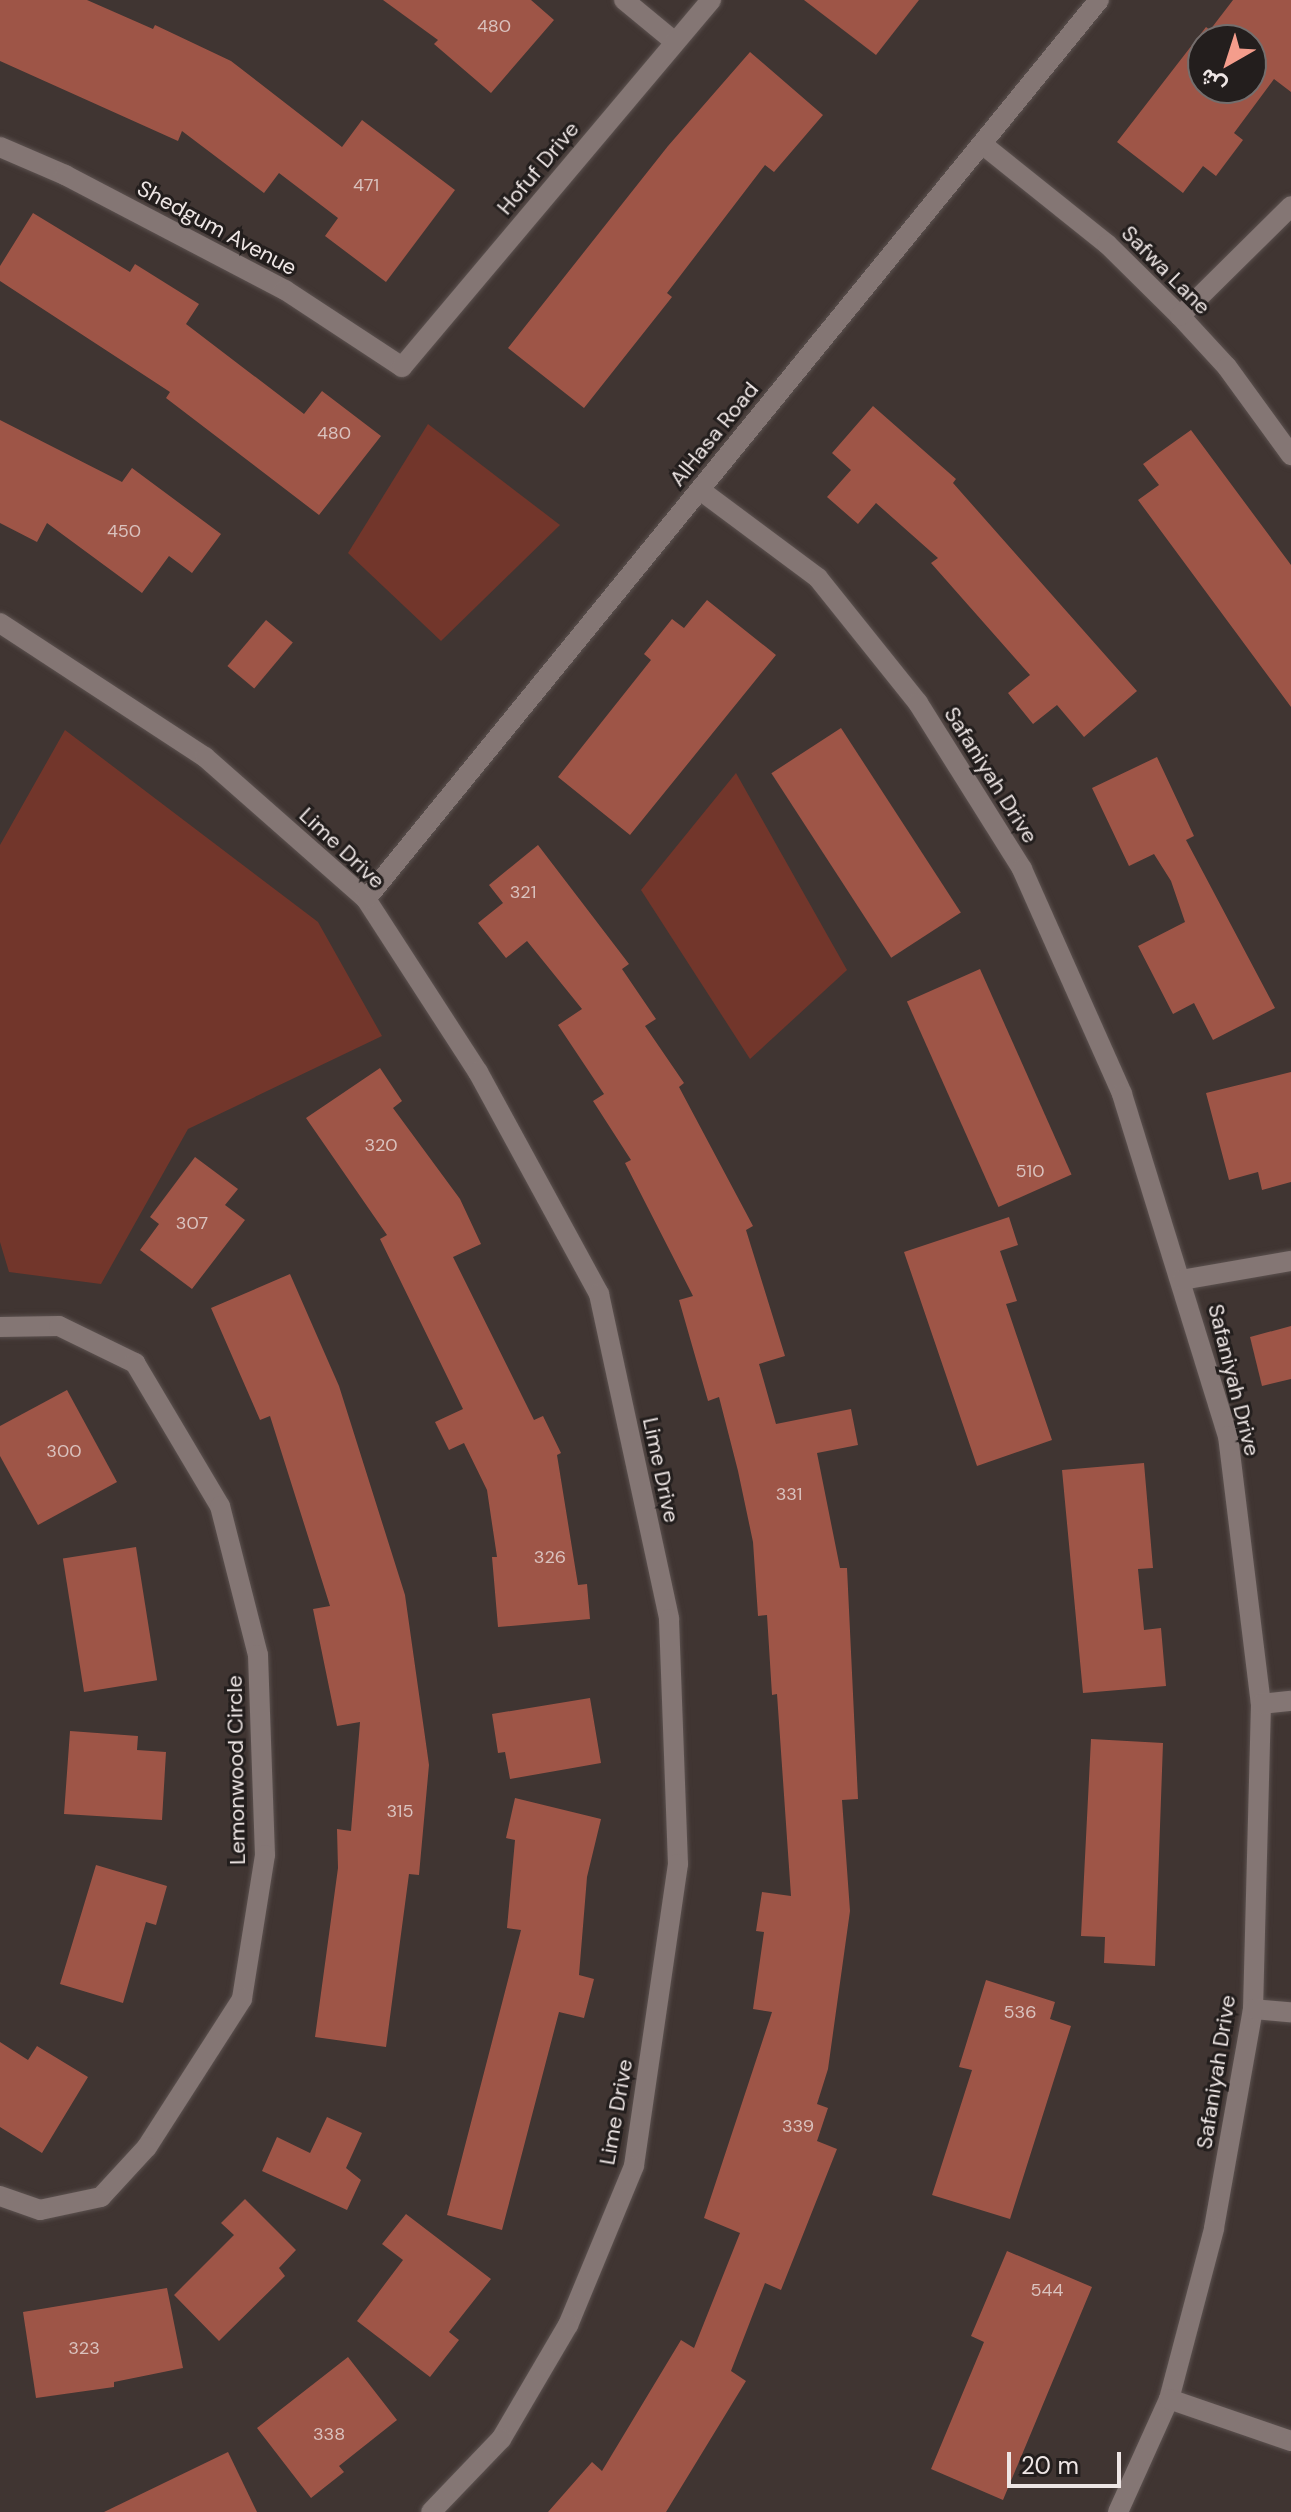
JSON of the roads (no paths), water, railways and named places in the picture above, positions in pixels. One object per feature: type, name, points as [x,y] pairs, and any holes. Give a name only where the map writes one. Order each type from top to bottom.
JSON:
[{"type":"street","points":[[624,0],[675,42]]},
{"type":"street","name":"Hofuf Drive","points":[[402,367],[711,0]]},
{"type":"street","name":"AlHasa Road","points":[[366,899],[1099,0]]},
{"type":"street","name":"Safwa Lane","points":[[982,144],[1107,244],[1180,316],[1227,367],[1291,455]]},
{"type":"street","name":"Shedgum Avenue","points":[[0,147],[65,175],[285,290],[402,367]]},
{"type":"street","points":[[1180,316],[1291,206]]},
{"type":"street","name":"Safaniyah Drive","points":[[700,490],[818,578],[918,703],[1022,869],[1122,1094],[1228,1436],[1261,1704],[1253,2009],[1214,2229],[1169,2399],[1118,2512]]},
{"type":"street","name":"Lime Drive","points":[[0,623],[205,757],[366,899],[478,1072],[599,1294],[669,1619],[678,1864],[634,2166],[568,2325],[501,2439],[431,2512]]},
{"type":"street","points":[[1182,1280],[1291,1261]]},
{"type":"street","name":"Lemonwood Circle","points":[[0,1327],[59,1326],[135,1363],[220,1506],[258,1655],[265,1855],[242,1999],[147,2147],[101,2197],[40,2210],[0,2196]]},
{"type":"street","points":[[1261,1704],[1291,1701]]},
{"type":"street","points":[[1253,2009],[1291,2012]]},
{"type":"street","points":[[1169,2399],[1291,2441]]}]
